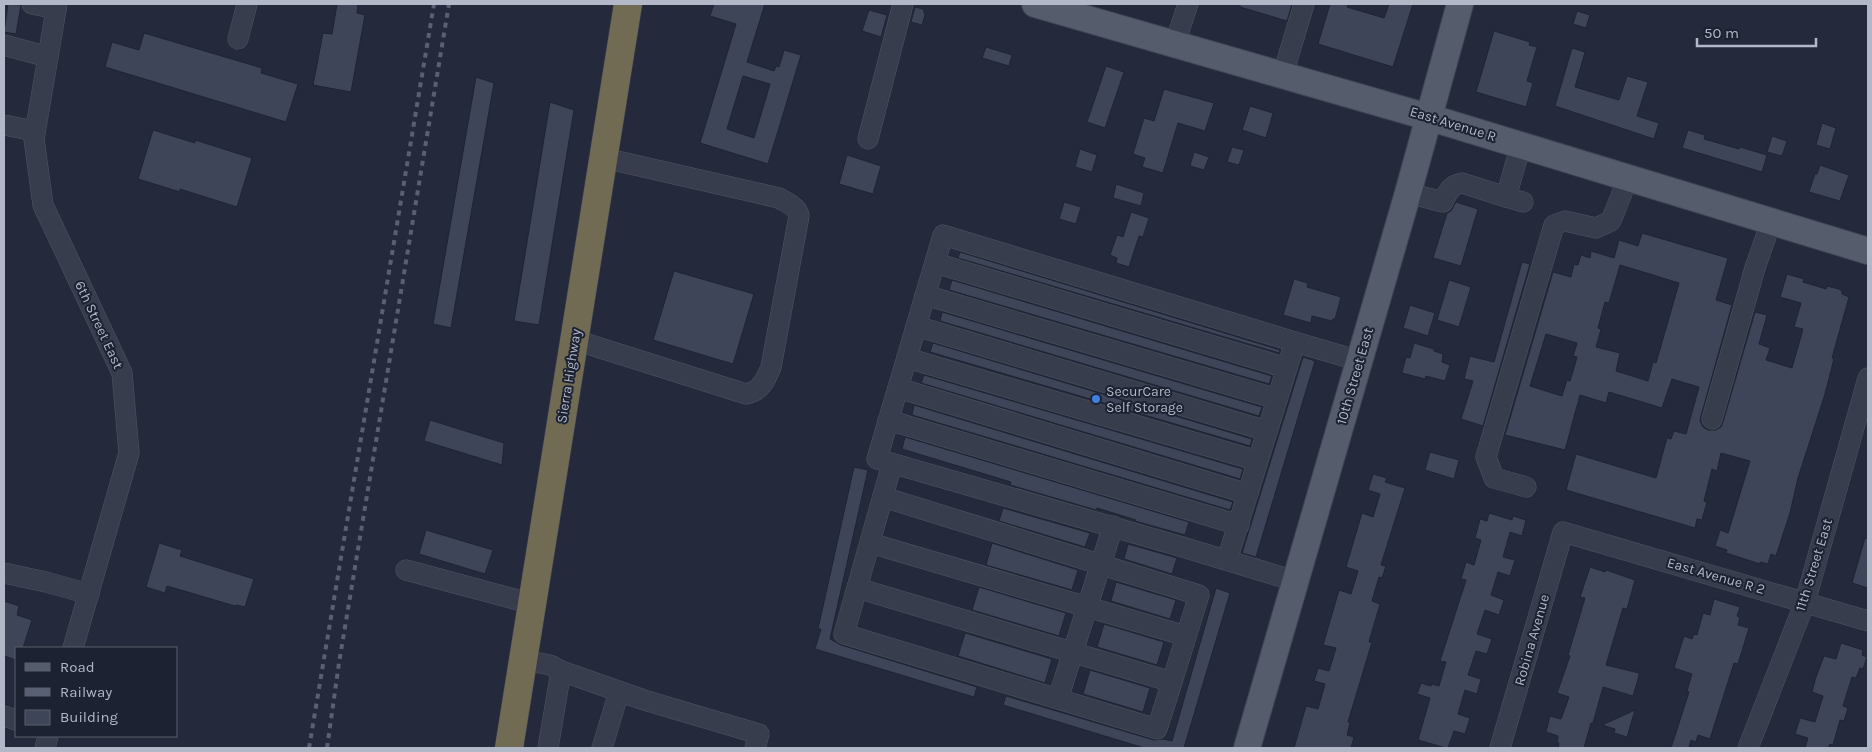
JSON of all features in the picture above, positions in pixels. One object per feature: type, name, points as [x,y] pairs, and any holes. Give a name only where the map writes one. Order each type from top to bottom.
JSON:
[{"type":"highway","name":"Sierra Highway","points":[[509,748],[628,4]]},
{"type":"main road","name":"East Avenue R","points":[[1035,4],[1283,74],[1868,251]]},
{"type":"main road","name":"10th Street East","points":[[1247,748],[1408,193],[1460,4]]},
{"type":"street","points":[[32,4],[56,6]]},
{"type":"street","points":[[238,38],[247,4]]},
{"type":"street","points":[[868,138],[903,4]]},
{"type":"street","points":[[1175,43],[1188,4]]},
{"type":"street","points":[[1283,74],[1304,4]]},
{"type":"street","name":"6th Street East","points":[[56,6],[34,139],[43,205],[122,373],[129,453],[73,647]]},
{"type":"street","points":[[4,45],[48,57]]},
{"type":"street","points":[[4,125],[36,131]]},
{"type":"street","points":[[1408,193],[1443,202],[1449,188],[1455,184],[1462,183],[1515,199],[1521,145]]},
{"type":"street","points":[[574,340],[746,394],[753,393],[762,386],[771,368],[799,216],[793,207],[779,198],[604,158]]},
{"type":"street","points":[[1526,487],[1494,478],[1486,457],[1554,225],[1565,221],[1596,228],[1611,221],[1628,178]]},
{"type":"street","points":[[1712,419],[1755,268],[1771,222]]},
{"type":"street","points":[[1295,581],[1112,526],[876,459],[943,235],[1360,360]]},
{"type":"street","points":[[935,263],[1287,368]]},
{"type":"street","points":[[925,294],[1277,399]]},
{"type":"street","points":[[916,326],[1267,431]]},
{"type":"street","points":[[1227,560],[1295,342]]},
{"type":"street","points":[[907,358],[1258,461]]},
{"type":"street","name":"11th Street East","points":[[1748,748],[1804,602],[1868,378]]},
{"type":"street","points":[[898,388],[1248,494]]},
{"type":"street","points":[[888,420],[1238,525]]},
{"type":"street","points":[[882,497],[1102,563],[1199,595],[1157,729],[844,634],[882,497],[892,464]]},
{"type":"street","points":[[1058,699],[1112,526]]},
{"type":"street","name":"East Avenue R 2","points":[[1563,532],[1868,621]]},
{"type":"street","name":"Robina Avenue","points":[[1500,748],[1563,532]]},
{"type":"street","points":[[870,543],[1186,636]]},
{"type":"street","points":[[406,570],[533,604]]},
{"type":"street","points":[[4,573],[89,594]]},
{"type":"street","points":[[857,588],[1172,682]]},
{"type":"street","points":[[524,660],[550,666],[619,692],[759,734],[755,748]]},
{"type":"street","points":[[548,748],[561,671]]},
{"type":"street","points":[[602,748],[619,692]]},
{"type":"building","points":[[8,4],[21,5],[16,34],[4,32]]},
{"type":"building","points":[[337,4],[358,4],[357,13],[365,15],[351,92],[313,85],[323,33],[332,34]]},
{"type":"building","points":[[714,4],[765,4],[747,62],[774,71],[776,66],[779,67],[784,50],[801,55],[768,164],[700,143],[736,24],[710,16]],"holes":[[[743,76],[770,84],[754,138],[727,129]]]},
{"type":"building","points":[[1240,4],[1292,4],[1287,21],[1240,7]]},
{"type":"building","points":[[1330,4],[1348,4],[1347,7],[1384,18],[1389,4],[1413,4],[1393,67],[1318,44]]},
{"type":"building","points":[[915,7],[923,9],[925,15],[922,25],[911,22]]},
{"type":"building","points":[[869,10],[887,15],[881,37],[862,31]]},
{"type":"building","points":[[1577,11],[1590,15],[1586,28],[1573,24]]},
{"type":"building","points":[[1494,31],[1530,42],[1529,45],[1537,47],[1527,81],[1533,83],[1526,107],[1476,92]]},
{"type":"building","points":[[144,33],[262,68],[261,73],[298,84],[286,122],[105,67],[112,42],[139,50]]},
{"type":"building","points":[[986,47],[1012,55],[1009,66],[982,58]]},
{"type":"building","points":[[1572,48],[1585,52],[1575,87],[1619,100],[1627,76],[1648,82],[1637,116],[1659,123],[1654,139],[1555,106]]},
{"type":"building","points":[[1106,66],[1124,72],[1105,128],[1087,122]]},
{"type":"building","points":[[476,77],[494,83],[451,328],[433,324]]},
{"type":"building","points":[[1164,89],[1214,103],[1205,131],[1178,123],[1163,173],[1142,167],[1145,158],[1133,154],[1144,118],[1154,121]]},
{"type":"building","points":[[550,102],[574,110],[539,325],[514,321]]},
{"type":"building","points":[[1250,106],[1273,113],[1266,138],[1242,130]]},
{"type":"building","points":[[1822,123],[1836,128],[1830,149],[1816,145]]},
{"type":"building","points":[[153,130],[195,143],[195,140],[252,158],[237,207],[180,189],[180,192],[138,179]]},
{"type":"building","points":[[1688,130],[1705,135],[1704,139],[1767,155],[1762,172],[1682,148]]},
{"type":"building","points":[[1772,136],[1787,141],[1782,156],[1767,152]]},
{"type":"building","points":[[1232,147],[1244,150],[1239,165],[1227,162]]},
{"type":"building","points":[[1080,149],[1097,155],[1092,172],[1075,167]]},
{"type":"building","points":[[1194,152],[1209,157],[1204,170],[1190,166]]},
{"type":"building","points":[[847,155],[881,166],[873,194],[839,184]]},
{"type":"building","points":[[1820,165],[1849,175],[1840,201],[1809,192]]},
{"type":"building","points":[[1116,184],[1144,193],[1141,206],[1113,198]]},
{"type":"building","points":[[1064,202],[1081,207],[1076,224],[1059,219]]},
{"type":"building","points":[[1456,202],[1478,209],[1461,266],[1433,258],[1447,213],[1451,211]]},
{"type":"building","points":[[1131,212],[1149,218],[1143,237],[1139,236],[1129,267],[1116,263],[1117,258],[1110,255],[1117,235],[1123,237]]},
{"type":"building","points":[[1642,233],[1728,258],[1716,300],[1732,305],[1700,421],[1703,427],[1708,430],[1715,430],[1721,427],[1723,422],[1755,312],[1767,315],[1759,344],[1770,348],[1766,360],[1792,368],[1803,329],[1794,327],[1801,303],[1780,297],[1787,274],[1804,279],[1803,282],[1826,289],[1827,286],[1839,289],[1842,291],[1842,294],[1849,297],[1832,358],[1834,359],[1825,394],[1798,478],[1790,513],[1776,556],[1771,554],[1768,564],[1760,562],[1760,564],[1726,553],[1727,550],[1715,546],[1720,530],[1728,533],[1750,461],[1721,453],[1717,471],[1712,469],[1704,501],[1707,502],[1702,520],[1697,519],[1695,528],[1566,490],[1576,454],[1656,478],[1667,438],[1671,439],[1674,431],[1686,434],[1699,387],[1672,379],[1662,408],[1609,392],[1606,403],[1580,395],[1565,450],[1505,435],[1553,272],[1571,277],[1574,264],[1578,265],[1581,255],[1590,258],[1591,251],[1614,258],[1619,240],[1638,246]],"holes":[[[1620,265],[1679,283],[1656,363],[1653,362],[1648,381],[1616,371],[1620,353],[1596,347],[1601,329],[1598,328],[1605,302],[1609,303]],[[1546,334],[1577,343],[1573,356],[1577,357],[1574,368],[1570,381],[1567,380],[1562,396],[1530,386]]]},
{"type":"building","points":[[960,252],[1280,350],[1279,353],[958,258]]},
{"type":"building","points":[[1522,262],[1530,264],[1483,426],[1461,419],[1473,381],[1464,379],[1470,356],[1494,362]]},
{"type":"building","points":[[674,271],[754,294],[733,364],[653,340]]},
{"type":"building","points":[[1294,279],[1308,283],[1307,287],[1341,297],[1335,319],[1332,321],[1312,316],[1311,323],[1283,315]]},
{"type":"building","points":[[952,280],[1272,376],[1269,384],[949,290]]},
{"type":"building","points":[[1449,280],[1471,287],[1459,327],[1437,320]]},
{"type":"building","points":[[1410,305],[1435,313],[1428,336],[1403,328]]},
{"type":"building","points":[[942,312],[1262,407],[1259,416],[940,321]]},
{"type":"building","points":[[933,343],[1252,439],[1250,446],[930,352]]},
{"type":"building","points":[[1414,343],[1443,354],[1442,362],[1450,365],[1445,381],[1426,376],[1425,379],[1402,373],[1406,357],[1410,358]]},
{"type":"building","points":[[1303,357],[1315,361],[1256,557],[1242,553]]},
{"type":"building","points":[[924,375],[1243,469],[1240,479],[921,383]]},
{"type":"building","points":[[914,405],[1233,502],[1230,510],[912,415]]},
{"type":"building","points":[[430,420],[504,443],[502,465],[424,441]]},
{"type":"building","points":[[905,437],[1189,522],[1185,535],[1097,508],[1096,510],[1010,485],[1011,482],[902,449]]},
{"type":"building","points":[[1430,452],[1459,460],[1454,479],[1425,470]]},
{"type":"building","points":[[854,467],[868,470],[830,639],[841,645],[977,687],[974,697],[815,649],[821,629],[818,629]]},
{"type":"building","points":[[1373,474],[1387,478],[1385,482],[1405,488],[1381,565],[1386,566],[1382,578],[1379,577],[1372,601],[1380,604],[1369,642],[1372,642],[1348,722],[1350,723],[1347,735],[1354,737],[1351,748],[1294,748],[1306,706],[1318,709],[1325,684],[1314,681],[1318,668],[1329,671],[1336,648],[1323,645],[1339,590],[1351,594],[1358,571],[1346,567],[1362,513],[1373,517],[1380,494],[1368,490]]},
{"type":"building","points":[[1003,508],[1090,533],[1085,547],[999,521]]},
{"type":"building","points":[[1489,513],[1512,520],[1513,516],[1526,520],[1522,536],[1510,532],[1503,557],[1515,560],[1510,576],[1498,572],[1491,595],[1504,600],[1499,615],[1485,610],[1477,634],[1492,639],[1487,654],[1476,651],[1468,675],[1481,679],[1477,694],[1465,690],[1458,714],[1470,718],[1465,734],[1454,731],[1448,748],[1446,748],[1418,740],[1430,698],[1417,694],[1421,683],[1439,686],[1446,662],[1440,661],[1466,580],[1461,579],[1466,562],[1474,565],[1481,540],[1475,538],[1480,519],[1487,521]]},
{"type":"building","points":[[426,530],[493,550],[485,574],[419,554]]},
{"type":"building","points":[[1865,538],[1868,539],[1868,588],[1852,583]]},
{"type":"building","points":[[159,543],[182,550],[180,556],[254,579],[245,607],[235,606],[167,586],[165,593],[146,587]]},
{"type":"building","points":[[992,543],[1078,570],[1072,590],[986,565]]},
{"type":"building","points":[[1128,544],[1177,558],[1172,574],[1124,559]]},
{"type":"building","points":[[1590,567],[1605,572],[1606,570],[1635,580],[1627,609],[1623,608],[1606,665],[1639,673],[1639,676],[1633,696],[1603,687],[1584,748],[1558,748],[1558,736],[1546,732],[1550,716],[1561,719],[1569,697],[1557,693],[1570,656],[1568,655],[1585,598],[1580,597]]},
{"type":"building","points":[[1116,582],[1176,600],[1170,619],[1111,601]]},
{"type":"building","points":[[979,587],[1066,613],[1059,636],[972,610]]},
{"type":"building","points":[[1216,588],[1230,593],[1184,748],[1144,748],[1003,705],[1006,696],[1154,740],[1172,741]]},
{"type":"building","points":[[1714,599],[1740,607],[1737,616],[1740,618],[1738,625],[1749,628],[1738,664],[1734,663],[1710,739],[1698,735],[1696,742],[1691,740],[1689,748],[1671,748],[1689,692],[1687,691],[1692,674],[1674,668],[1684,636],[1692,639],[1694,634],[1697,635],[1703,613],[1710,615]]},
{"type":"building","points":[[4,601],[19,606],[17,615],[32,620],[23,647],[15,647],[15,660],[4,656]]},
{"type":"building","points":[[1104,624],[1164,642],[1157,665],[1097,647]]},
{"type":"building","points":[[965,633],[1052,659],[1045,683],[958,656]]},
{"type":"building","points":[[1841,643],[1863,650],[1862,655],[1867,657],[1863,669],[1860,668],[1856,678],[1852,677],[1843,706],[1848,708],[1844,721],[1840,720],[1833,745],[1830,744],[1828,748],[1805,748],[1808,738],[1795,734],[1800,718],[1815,722],[1823,696],[1812,692],[1816,677],[1824,656],[1836,659]]},
{"type":"building","points":[[1090,670],[1150,688],[1143,712],[1083,694]]},
{"type":"building","points":[[1635,710],[1627,737],[1614,733],[1615,729],[1602,725]]},
{"type":"railway","points":[[309,748],[434,4]]},
{"type":"railway","points":[[327,748],[339,663],[449,4]]},
{"type":"place","name":"SecurCare Self Storage","points":[[1096,399]]}]
